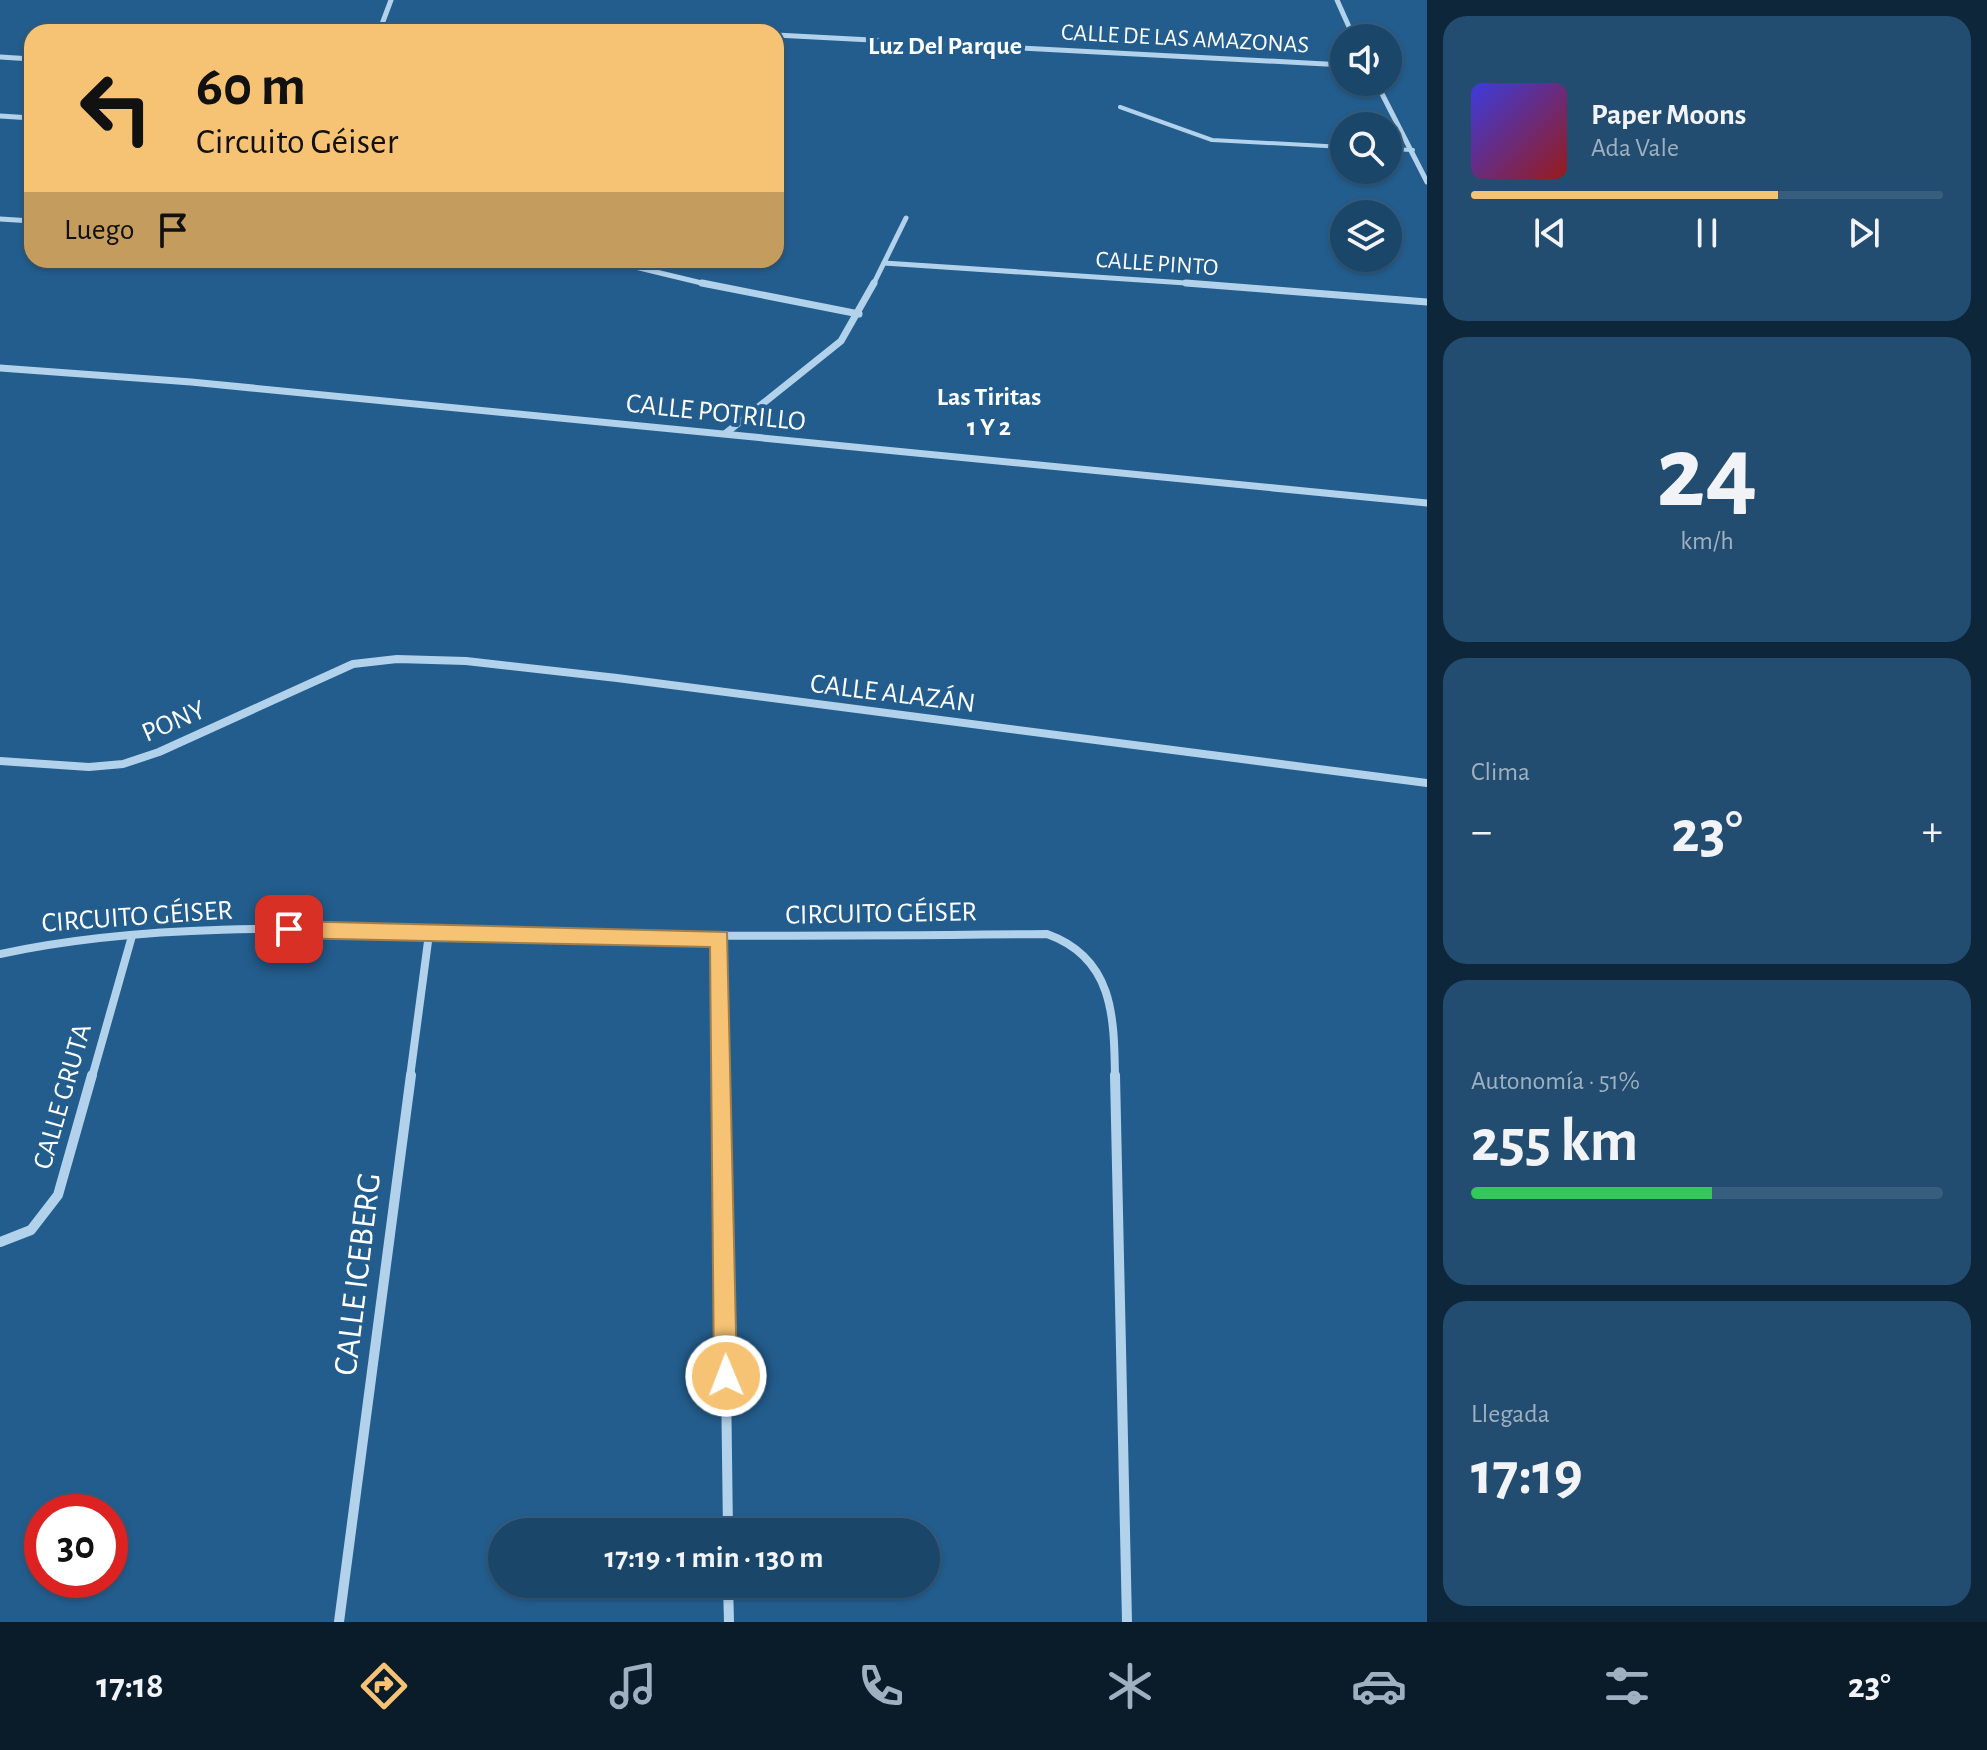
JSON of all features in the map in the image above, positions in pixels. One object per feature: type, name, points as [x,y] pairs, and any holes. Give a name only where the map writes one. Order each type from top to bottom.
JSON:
[{"type":"street","points":[[382,24],[391,0]]},
{"type":"street","points":[[1337,0],[1348,24]]},
{"type":"street","name":"CALLE DE LAS AMAZONAS","points":[[784,35],[1330,64]]},
{"type":"street","points":[[0,57],[24,58]]},
{"type":"street","points":[[1384,96],[1427,182]]},
{"type":"street","points":[[0,116],[24,118]]},
{"type":"street","points":[[725,434],[841,341],[859,314],[906,218]]},
{"type":"street","points":[[0,219],[24,220]]},
{"type":"street","name":"CALLE PINTO","points":[[884,263],[1383,296],[1427,302]]},
{"type":"street","points":[[640,268],[723,288],[859,314]]},
{"type":"street","name":"CALLE POTRILLO","points":[[0,368],[191,382],[1427,503]]},
{"type":"street","name":"CALLE ALAZÁN","points":[[353,664],[397,659],[466,661],[1427,783]]},
{"type":"street","name":"PONY","points":[[0,761],[89,767],[123,764],[159,752],[353,664]]},
{"type":"street","name":"CIRCUITO GÉISER","points":[[0,954],[69,939],[289,929],[720,938],[1047,934],[1070,942],[1084,953],[1101,978],[1114,1017],[1127,1622]]},
{"type":"street","name":"CALLE ICEBERG","points":[[339,1622],[429,934]]},
{"type":"street","name":"CALLE GRUTA","points":[[0,1242],[31,1230],[58,1195],[132,936]]},
{"type":"street","points":[[720,938],[728,1518]]},
{"type":"street","points":[[728,1598],[729,1622]]},
{"type":"lane","points":[[1120,107],[1212,140],[1330,146]]},
{"type":"lane","points":[[1402,150],[1413,150]]},
{"type":"district","name":"Luz Del Parque","points":[[945,45]]},
{"type":"district","name":"Las Tiritas 1 Y 2","points":[[989,411]]},
{"type":"route","points":[[289,929],[720,938],[726,1376]]}]
